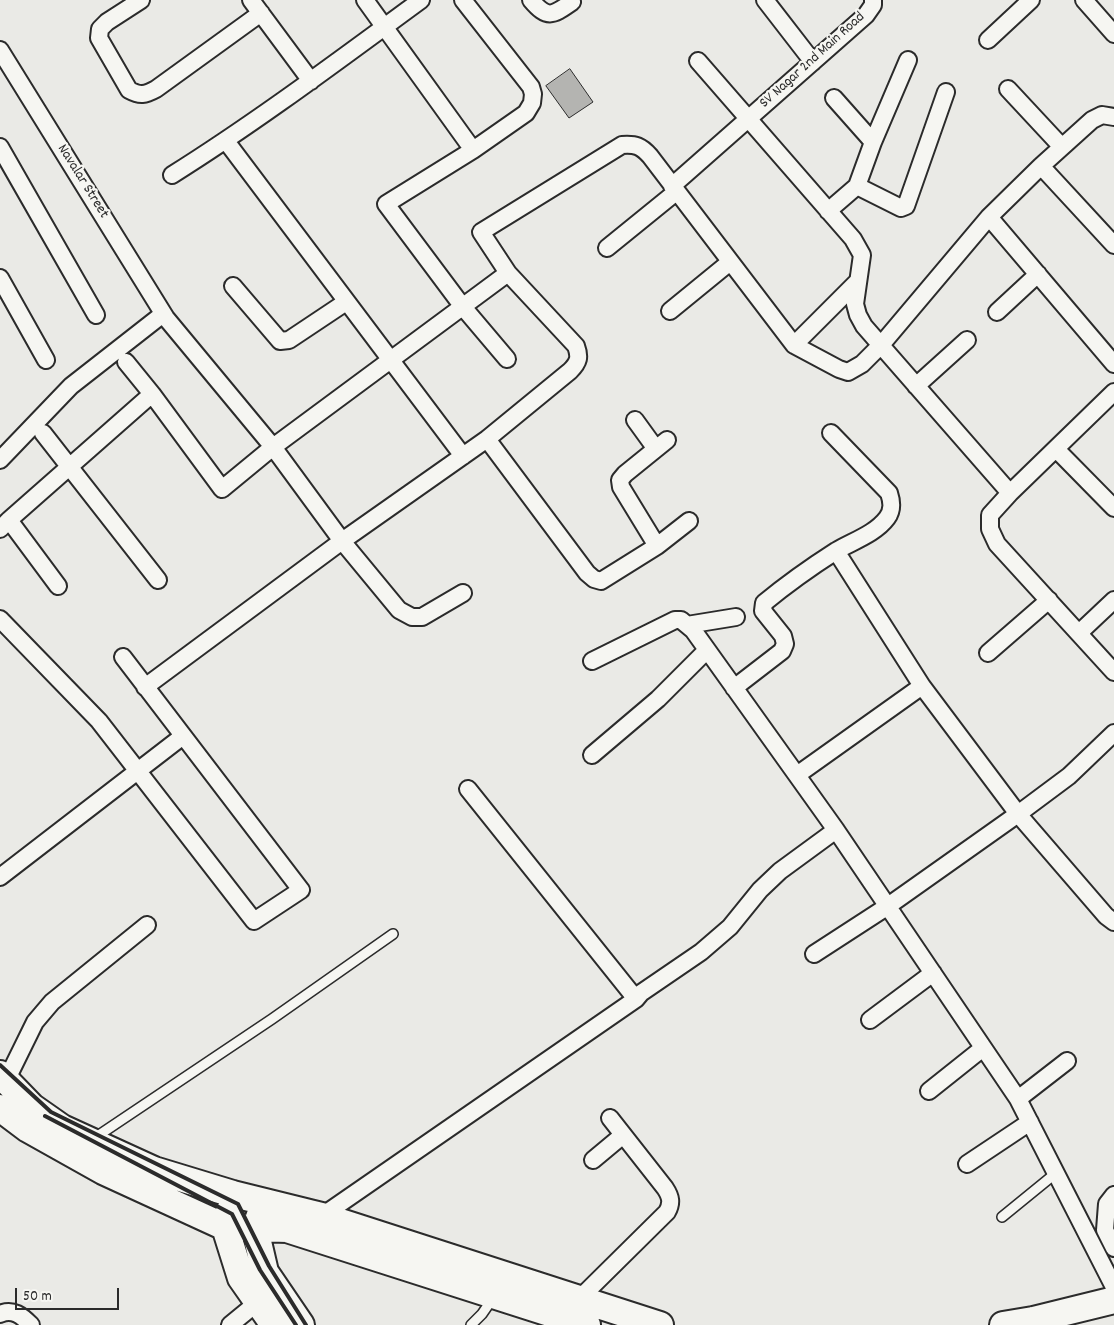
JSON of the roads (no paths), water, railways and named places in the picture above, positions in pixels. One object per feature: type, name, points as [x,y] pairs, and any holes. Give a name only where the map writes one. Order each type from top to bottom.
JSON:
[{"type":"main road","points":[[3,1077],[32,1106],[62,1128],[154,1170],[265,1202],[310,1228],[494,1295],[587,1325]]},
{"type":"main road","points":[[0,1108],[28,1129],[103,1171],[225,1227],[256,1229],[310,1228],[579,1300],[660,1325]]},
{"type":"main road","points":[[233,1194],[225,1227],[241,1278],[274,1325]]},
{"type":"main road","points":[[265,1202],[256,1229],[265,1272],[301,1325]]},
{"type":"main road","points":[[264,1263],[281,1238],[310,1228]]},
{"type":"main road","points":[[1003,1325],[1033,1320],[1114,1300]]},
{"type":"street","points":[[141,0],[107,22],[100,29],[99,38],[129,90],[137,95],[146,94],[156,89],[256,6],[311,82]]},
{"type":"street","points":[[365,0],[473,150]]},
{"type":"street","points":[[172,175],[226,141],[311,82],[421,0]]},
{"type":"street","points":[[463,0],[531,87],[533,94],[532,103],[526,113],[473,150],[386,204],[463,307],[506,359]]},
{"type":"street","points":[[531,0],[538,8],[554,14],[572,2]]},
{"type":"street","points":[[765,0],[813,62]]},
{"type":"street","name":"SV Nagar 2nd Main Road","points":[[607,248],[674,189],[747,119],[866,15],[873,6],[874,0]]},
{"type":"street","points":[[988,40],[1031,0]]},
{"type":"street","points":[[1084,0],[1114,34]]},
{"type":"street","name":"Navalar Street","points":[[0,50],[164,314],[273,447],[342,540],[399,610],[412,617],[422,617],[463,592]]},
{"type":"street","points":[[828,211],[858,186],[873,142],[908,60]]},
{"type":"street","points":[[698,61],[853,239],[862,254],[862,265],[855,304],[864,326],[1010,494]]},
{"type":"street","points":[[1008,89],[1062,147]]},
{"type":"street","points":[[858,186],[900,208],[906,206],[946,92]]},
{"type":"street","points":[[834,98],[873,142]]},
{"type":"street","points":[[145,687],[342,540],[487,439],[578,363],[579,355],[576,346],[508,273],[481,232],[622,145],[632,144],[641,146],[794,344],[848,372],[862,364],[881,345],[989,217],[1041,166],[1092,120],[1102,115],[1114,116]]},
{"type":"street","points":[[226,141],[463,456]]},
{"type":"street","points":[[0,147],[96,315]]},
{"type":"street","points":[[1041,166],[1114,245]]},
{"type":"street","points":[[989,217],[1114,364]]},
{"type":"street","points":[[670,311],[730,262]]},
{"type":"street","points":[[126,362],[222,489],[273,447],[508,273]]},
{"type":"street","points":[[997,312],[1038,274]]},
{"type":"street","points":[[0,278],[46,360]]},
{"type":"street","points":[[794,344],[858,281]]},
{"type":"street","points":[[233,286],[280,341],[289,340],[346,302]]},
{"type":"street","points":[[0,460],[71,386],[164,314]]},
{"type":"street","points":[[916,386],[967,340]]},
{"type":"street","points":[[1114,392],[990,515],[990,529],[997,544],[1114,672]]},
{"type":"street","points":[[58,586],[4,524],[152,394]]},
{"type":"street","points":[[635,420],[662,444],[625,474],[620,480],[621,487],[657,546]]},
{"type":"street","points":[[43,433],[158,580]]},
{"type":"street","points":[[734,688],[782,651],[785,644],[782,636],[763,611],[764,603],[778,591],[836,552],[878,528],[888,516],[893,503],[883,485],[832,433]]},
{"type":"street","points":[[487,439],[587,573],[594,579],[602,581],[657,546],[689,521]]},
{"type":"street","points":[[1056,449],[1114,508]]},
{"type":"street","points":[[836,552],[922,686],[1018,814],[1106,916],[1114,922]]},
{"type":"street","points":[[988,653],[1049,600]]},
{"type":"street","points":[[1079,633],[1114,600]]},
{"type":"street","points":[[687,625],[736,617]]},
{"type":"street","points":[[0,619],[99,721],[254,921],[301,890],[122,657]]},
{"type":"street","points":[[592,661],[675,620],[682,620],[693,630],[836,830],[1018,1100],[1114,1287]]},
{"type":"street","points":[[592,755],[658,699],[708,650]]},
{"type":"street","points":[[797,775],[922,686]]},
{"type":"street","points":[[814,954],[888,906],[1018,814],[1069,776],[1114,733]]},
{"type":"street","points":[[0,877],[183,736]]},
{"type":"street","points":[[468,789],[636,999]]},
{"type":"street","points":[[310,1228],[701,952],[730,927],[760,890],[780,871],[836,830]]},
{"type":"street","points":[[3,1077],[35,1022],[52,1002],[147,925]]},
{"type":"street","points":[[870,1020],[933,973]]},
{"type":"street","points":[[929,1091],[983,1048]]},
{"type":"street","points":[[1018,1100],[1067,1062]]},
{"type":"street","points":[[579,1300],[670,1207],[669,1194],[610,1118]]},
{"type":"street","points":[[967,1164],[1030,1122]]},
{"type":"street","points":[[593,1160],[623,1135]]},
{"type":"street","points":[[1114,1195],[1107,1204],[1106,1230],[1114,1248]]},
{"type":"street","points":[[230,1325],[258,1302]]},
{"type":"street","points":[[0,1314],[6,1311],[14,1312],[23,1316],[32,1325]]},
{"type":"lane","points":[[90,1140],[272,1019],[393,934]]},
{"type":"lane","points":[[1002,1217],[1056,1173]]},
{"type":"lane","points":[[475,1324],[494,1295]]},
{"type":"railway","points":[[0,1065],[51,1112],[238,1204],[269,1266],[306,1325]]},
{"type":"railway","points":[[45,1116],[232,1214],[260,1270],[296,1325]]}]
